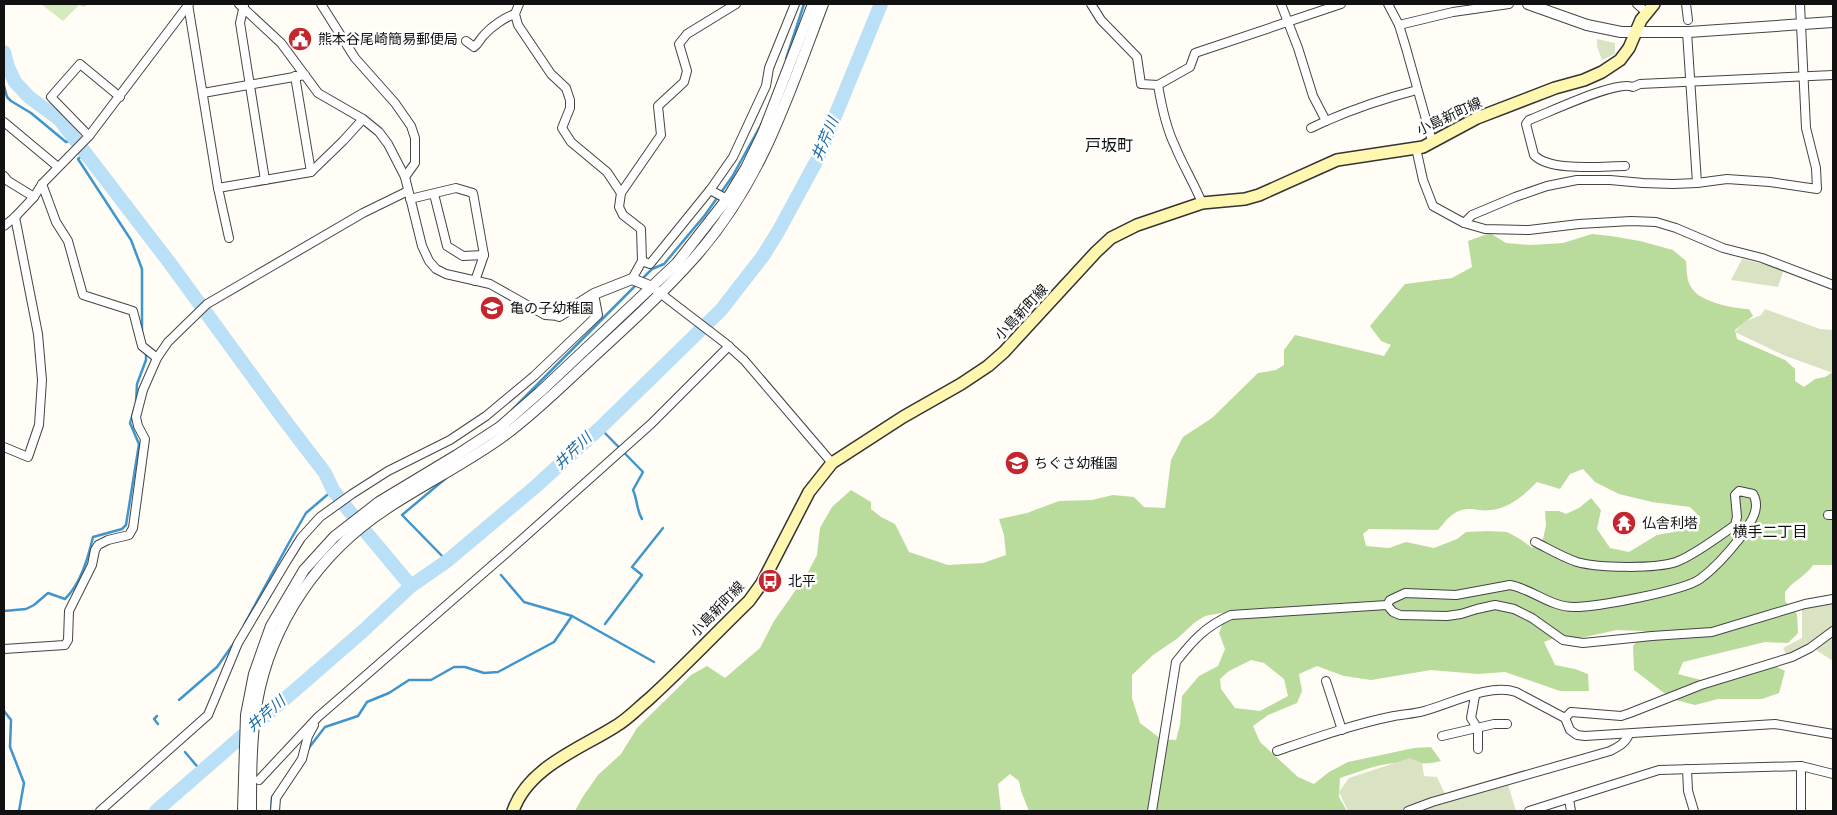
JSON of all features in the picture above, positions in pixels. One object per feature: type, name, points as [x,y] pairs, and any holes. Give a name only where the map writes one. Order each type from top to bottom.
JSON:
[{"type":"main road","name":"小島新町線","points":[[513,811],[521,794],[543,771],[618,725],[650,698],[749,600],[762,583],[809,492],[832,463],[903,417],[961,384],[988,366],[1004,352],[1111,238],[1138,224],[1202,203],[1259,195],[1337,160],[1423,147],[1477,118],[1555,88],[1584,80],[1602,72],[1620,60],[1629,48],[1635,32],[1651,6]]},
{"type":"street","points":[[189,4],[218,188],[228,238]]},
{"type":"street","points":[[4,226],[34,197],[42,184],[88,137],[189,4]]},
{"type":"street","points":[[321,4],[355,58],[395,103],[410,126],[414,138],[415,163],[405,177]]},
{"type":"street","points":[[519,4],[515,14],[518,26],[551,74],[566,88],[570,100],[570,108],[562,128],[571,142],[607,172],[621,194]]},
{"type":"street","points":[[242,5],[281,43],[318,93],[362,119],[379,132],[388,144],[405,177],[422,246],[429,261],[436,269],[446,274],[490,284],[545,315],[558,316],[565,314],[594,294],[632,279],[642,260],[641,229],[623,214],[619,207],[621,194],[661,135],[658,106],[684,82],[686,71],[679,44],[686,34],[736,4]]},
{"type":"street","points":[[642,260],[650,264],[710,190],[733,157],[766,86],[769,68],[794,4]]},
{"type":"street","points":[[657,290],[727,199],[746,168],[781,89],[813,4]]},
{"type":"street","points":[[243,811],[246,715],[254,674],[271,626],[304,570],[329,542],[500,427],[695,256],[738,202],[772,138],[823,4]]},
{"type":"street","points":[[1091,4],[1101,20],[1137,57],[1141,84],[1158,85],[1190,67],[1195,53],[1341,4]]},
{"type":"street","points":[[1281,4],[1314,96],[1326,121]]},
{"type":"street","points":[[1388,4],[1398,25],[1425,111],[1432,141]]},
{"type":"street","points":[[1398,25],[1453,12],[1509,4]]},
{"type":"street","points":[[1528,4],[1587,25],[1620,32],[1687,32],[1833,22]]},
{"type":"street","points":[[1637,4],[1651,6]]},
{"type":"street","points":[[1686,4],[1688,20]]},
{"type":"street","points":[[1464,223],[1472,215],[1515,197],[1547,186],[1578,180],[1610,180],[1643,184],[1697,183],[1727,179],[1750,180],[1817,190],[1816,168],[1806,128],[1800,4]]},
{"type":"street","points":[[242,5],[240,23],[265,180]]},
{"type":"street","points":[[466,41],[474,46],[480,42],[485,34],[509,16],[515,14]]},
{"type":"street","points":[[1687,32],[1697,183]]},
{"type":"street","points":[[88,137],[51,97],[80,64],[120,97]]},
{"type":"street","points":[[203,93],[305,75]]},
{"type":"street","points":[[1625,166],[1552,164],[1538,159],[1534,155],[1526,124],[1529,120],[1618,86],[1630,86],[1633,88],[1640,84],[1833,75]]},
{"type":"street","points":[[295,76],[311,172]]},
{"type":"street","points":[[1158,85],[1174,145],[1195,184],[1202,203]]},
{"type":"street","points":[[766,86],[781,89]]},
{"type":"street","points":[[1311,128],[1354,109],[1388,97],[1417,90]]},
{"type":"street","points":[[218,188],[311,172],[343,141],[362,119]]},
{"type":"street","points":[[4,122],[58,167]]},
{"type":"street","points":[[1416,148],[1426,190],[1433,206],[1464,223],[1485,229],[1529,230],[1579,224],[1631,221],[1656,222],[1676,228],[1723,248],[1762,258],[1833,285]]},
{"type":"street","points":[[4,176],[8,181],[34,197]]},
{"type":"street","points":[[42,184],[56,222],[68,242],[83,295],[133,311],[142,346],[147,352],[157,358]]},
{"type":"street","points":[[4,649],[65,645],[68,640],[70,611],[92,565],[95,550],[98,545],[108,540],[129,535],[133,528],[145,439],[138,426],[136,417],[143,390],[157,358],[168,342],[207,304],[362,213],[409,195],[434,194],[456,188],[473,193],[484,255],[475,281]]},
{"type":"street","points":[[710,190],[727,199]]},
{"type":"street","points":[[434,194],[447,246],[463,256],[484,255]]},
{"type":"street","points":[[4,447],[28,457],[39,425],[42,380],[38,334],[15,217]]},
{"type":"street","points":[[632,279],[657,290],[744,360],[832,463]]},
{"type":"street","points":[[100,811],[208,715],[238,643],[301,538],[320,517],[388,471],[465,431],[507,399],[598,315],[594,294]]},
{"type":"street","points":[[255,784],[318,717],[651,424],[727,345]]},
{"type":"street","points":[[1387,606],[1390,600],[1405,593],[1456,595],[1510,585],[1517,586],[1550,602],[1574,607],[1629,599],[1688,586],[1701,579],[1730,549],[1754,515],[1756,502],[1753,494],[1739,491],[1735,495],[1737,517],[1735,526],[1684,558],[1653,567],[1579,563],[1535,542]]},
{"type":"street","points":[[251,811],[255,784],[256,704],[264,670],[281,627],[307,583],[351,529]]},
{"type":"street","points":[[1387,606],[1392,612],[1400,615],[1454,615],[1494,605],[1514,608],[1564,640],[1583,643],[1644,636],[1712,632],[1805,604],[1833,600]]},
{"type":"street","points":[[1152,811],[1176,662],[1191,642],[1214,623],[1231,615],[1387,606]]},
{"type":"street","points":[[1565,718],[1571,712],[1621,716],[1701,685],[1792,657],[1810,648],[1833,631]]},
{"type":"street","points":[[1326,681],[1342,730]]},
{"type":"street","points":[[1277,751],[1394,716],[1423,712],[1491,691],[1509,690],[1565,718],[1570,730],[1577,735],[1629,734],[1775,724],[1833,734]]},
{"type":"street","points":[[1475,696],[1471,718],[1478,729],[1478,749]]},
{"type":"street","points":[[275,811],[276,798],[302,759],[308,736],[318,717]]},
{"type":"street","points":[[1442,736],[1494,724],[1507,724]]},
{"type":"street","points":[[1408,811],[1432,802],[1610,752],[1622,744],[1629,734]]},
{"type":"street","points":[[1801,766],[1801,811]]},
{"type":"street","points":[[1529,811],[1659,770],[1801,766],[1833,774]]},
{"type":"street","points":[[1687,769],[1688,791],[1694,811]]},
{"type":"street","points":[[1569,799],[1572,811]]},
{"type":"green space","points":[[41,4],[88,4],[84,7],[79,5],[63,21]]},
{"type":"green space","points":[[1597,39],[1615,43],[1615,54],[1602,60],[1597,46]]},
{"type":"green space","points":[[1490,233],[1506,243],[1530,245],[1563,243],[1592,234],[1640,241],[1673,250],[1686,261],[1687,277],[1691,288],[1698,295],[1720,304],[1749,309],[1753,316],[1735,330],[1737,339],[1785,360],[1795,369],[1795,381],[1804,387],[1815,379],[1825,377],[1833,372],[1833,565],[1813,565],[1785,592],[1785,601],[1797,614],[1798,633],[1788,643],[1765,642],[1683,662],[1678,674],[1701,680],[1750,673],[1773,665],[1785,671],[1779,693],[1762,699],[1718,699],[1695,705],[1672,699],[1634,670],[1633,646],[1644,631],[1617,630],[1580,638],[1562,635],[1544,642],[1555,665],[1588,674],[1589,691],[1560,691],[1505,672],[1478,674],[1431,670],[1371,680],[1344,676],[1317,666],[1299,674],[1302,691],[1297,703],[1268,715],[1253,726],[1260,742],[1298,777],[1314,784],[1329,772],[1348,762],[1414,748],[1431,747],[1441,761],[1387,764],[1340,778],[1339,797],[1347,811],[1029,811],[1019,781],[1010,774],[998,784],[1001,811],[575,811],[598,775],[621,754],[637,728],[691,675],[707,666],[725,678],[760,648],[774,621],[807,574],[817,555],[820,528],[832,507],[851,490],[871,502],[871,509],[881,517],[895,524],[909,552],[948,565],[983,563],[1006,555],[1004,535],[999,519],[1027,513],[1059,501],[1092,500],[1113,495],[1134,497],[1144,507],[1165,508],[1171,460],[1183,437],[1212,418],[1258,373],[1276,370],[1284,365],[1284,350],[1295,335],[1384,356],[1391,345],[1381,341],[1370,326],[1405,284],[1452,278],[1472,267],[1468,241]],"holes":[[[1583,469],[1595,482],[1619,494],[1652,502],[1690,507],[1700,517],[1700,523],[1690,529],[1657,535],[1629,552],[1610,548],[1597,529],[1601,510],[1591,498],[1579,508],[1566,514],[1559,511],[1545,511],[1546,525],[1543,539],[1532,548],[1507,532],[1488,531],[1466,532],[1457,539],[1434,548],[1406,542],[1389,548],[1366,546],[1363,534],[1369,529],[1438,530],[1456,512],[1466,509],[1489,510],[1504,507],[1522,496],[1537,482],[1560,489],[1570,474]],[[1221,613],[1226,615],[1219,633],[1225,649],[1218,666],[1199,676],[1182,696],[1180,725],[1176,740],[1161,739],[1140,723],[1132,698],[1132,675],[1153,655],[1205,616]],[[1251,660],[1264,663],[1284,679],[1288,696],[1260,711],[1235,708],[1221,689],[1220,679],[1229,671]]]},
{"type":"green space","points":[[1742,259],[1784,269],[1778,287],[1731,280]]},
{"type":"green space","points":[[1765,309],[1820,329],[1833,330],[1833,373],[1783,355],[1735,332],[1744,322],[1761,315]]},
{"type":"green space","points":[[1824,602],[1833,605],[1833,627],[1802,649],[1787,656],[1783,648],[1802,638],[1802,607]]},
{"type":"green space","points":[[1833,634],[1833,661],[1816,650]]},
{"type":"green space","points":[[1410,758],[1422,763],[1424,776],[1437,777],[1446,796],[1409,807],[1402,811],[1348,811],[1339,792],[1349,778]]},
{"type":"green space","points":[[1508,784],[1516,811],[1416,811]]},
{"type":"waterway","points":[[786,59],[804,4]]},
{"type":"waterway","name":"井芹川","points":[[156,811],[363,631],[411,586],[447,561],[535,487],[600,428],[721,310],[763,256],[817,160],[881,4]]},
{"type":"waterway","points":[[4,52],[15,82],[29,97],[60,120],[169,262],[325,473],[333,490],[411,586]]},
{"type":"waterway","points":[[4,86],[7,97],[11,101],[31,113],[66,142],[75,139]]},
{"type":"waterway","points":[[642,279],[652,269],[664,264],[705,215],[732,177],[762,123]]},
{"type":"waterway","points":[[85,153],[78,159],[131,240],[142,269],[142,333]]},
{"type":"waterway","points":[[512,410],[636,285]]},
{"type":"waterway","points":[[4,611],[26,609],[48,593],[65,599],[80,578],[93,537],[122,529],[126,525],[139,444],[130,423],[136,403],[137,384],[146,360],[146,351]]},
{"type":"waterway","points":[[600,428],[643,472],[633,490],[642,519]]},
{"type":"waterway","points":[[445,479],[402,515],[447,561]]},
{"type":"waterway","points":[[244,625],[306,513],[333,490]]},
{"type":"waterway","points":[[605,624],[642,575],[632,567],[663,528]]},
{"type":"waterway","points":[[501,575],[524,602],[572,616]]},
{"type":"waterway","points":[[308,749],[325,727],[358,716],[367,702],[389,693],[409,680],[431,680],[454,667],[465,667],[484,673],[498,672],[554,642],[572,616],[654,662]]},
{"type":"waterway","points":[[179,700],[217,667],[234,643]]},
{"type":"waterway","points":[[4,711],[11,720],[10,747],[24,783],[19,811]]},
{"type":"waterway","points":[[157,716],[154,719],[158,724]]},
{"type":"waterway","points":[[185,752],[201,771]]},
{"type":"waterway","points":[[271,811],[272,797],[276,792]]},
{"type":"place","name":"熊本谷尾崎簡易郵便局","points":[[300,39]]},
{"type":"place","name":"亀の子幼稚園","points":[[492,308]]},
{"type":"place","name":"ちぐさ幼稚園","points":[[1017,463]]},
{"type":"place","name":"仏舎利塔","points":[[1624,523]]},
{"type":"place","name":"北平","points":[[770,581]]},
{"type":"district","name":"戸坂町","points":[[1109,145]]},
{"type":"district","name":"横手二丁目","points":[[1770,532]]}]
